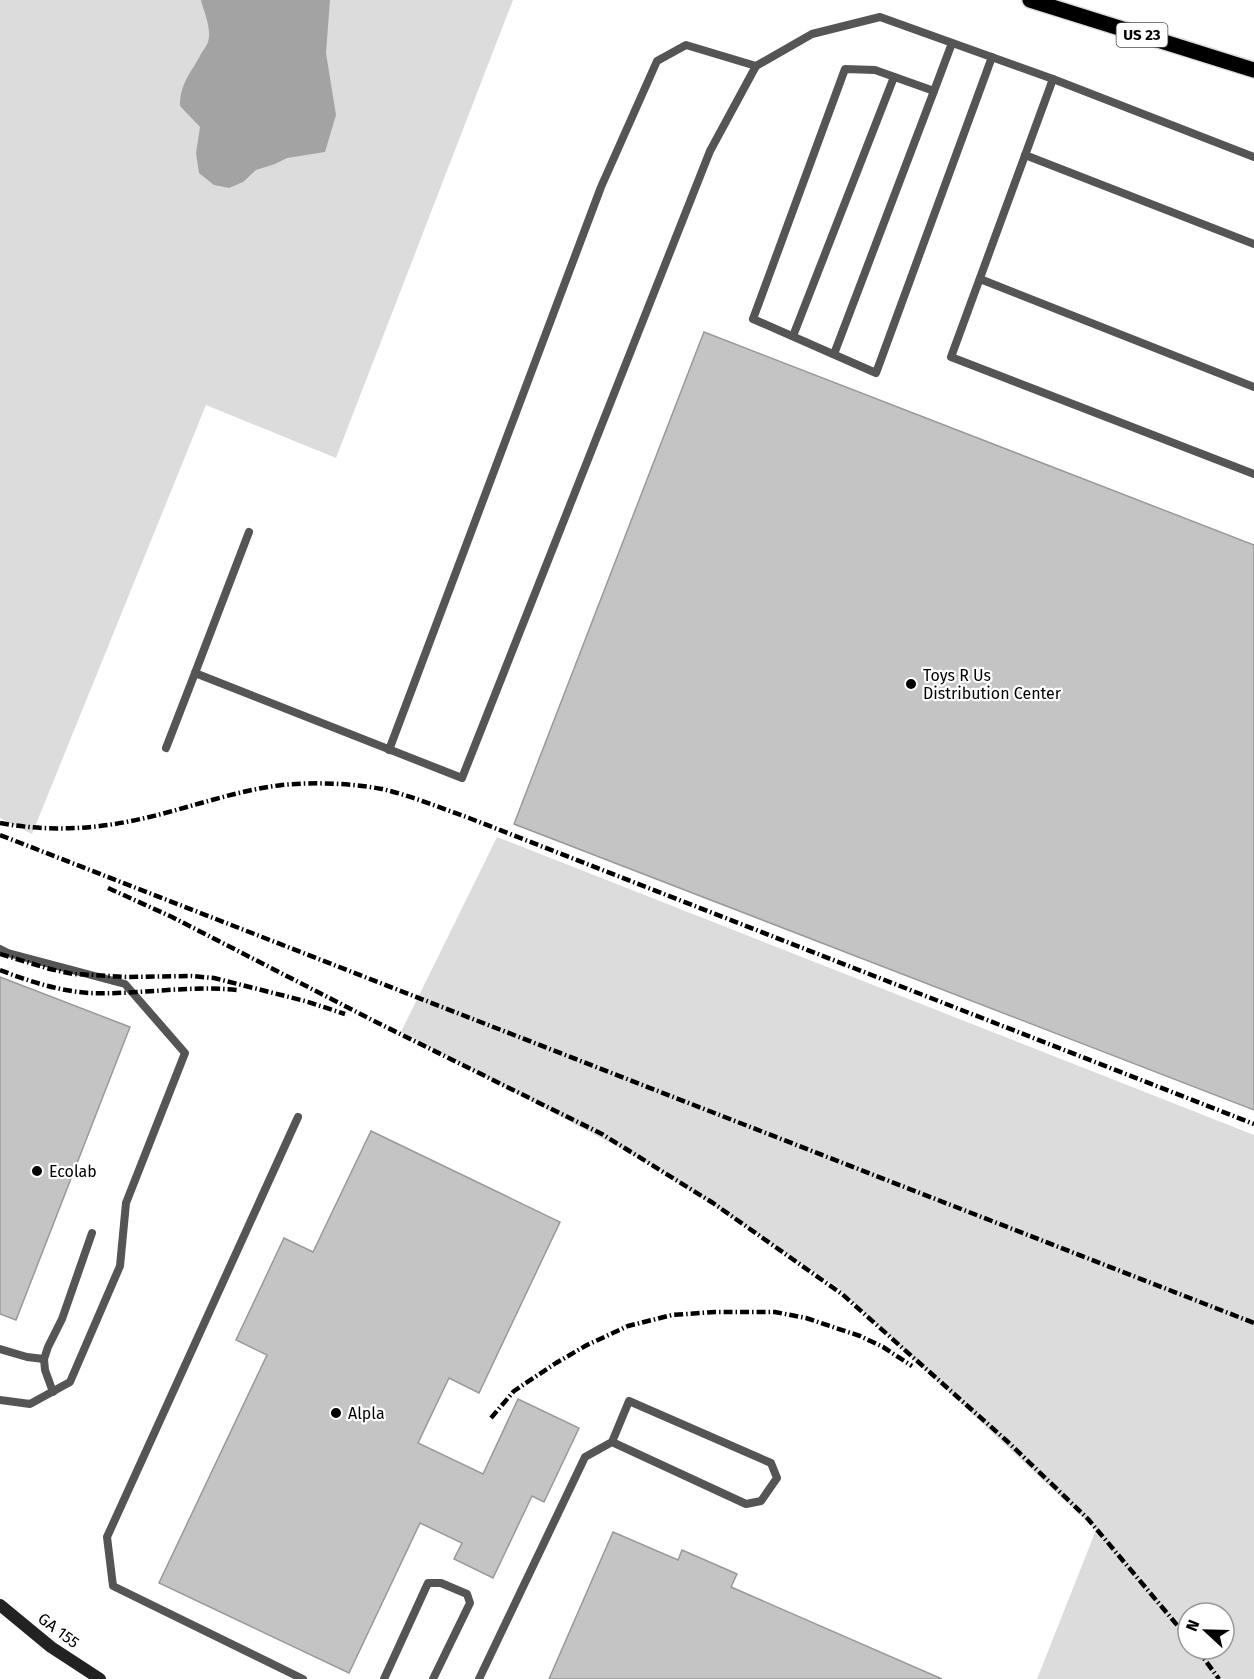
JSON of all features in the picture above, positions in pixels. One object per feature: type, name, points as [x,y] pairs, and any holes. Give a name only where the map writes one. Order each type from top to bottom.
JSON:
[{"type":"main road","name":"US 23","points":[[1030,0],[1254,70]]},
{"type":"main road","name":"GA 155","points":[[0,1605],[51,1647],[100,1679]]},
{"type":"lane","points":[[195,673],[462,778],[710,151],[756,66],[812,34],[880,16],[1053,79],[1254,157]]},
{"type":"lane","points":[[834,354],[952,43]]},
{"type":"lane","points":[[389,750],[601,187],[657,61],[686,45],[756,66]]},
{"type":"lane","points":[[934,92],[875,70],[845,69],[753,319],[876,372],[992,57]]},
{"type":"lane","points":[[793,336],[894,77]]},
{"type":"lane","points":[[1053,79],[951,357],[1254,474]]},
{"type":"lane","points":[[1025,155],[1254,244]]},
{"type":"lane","points":[[980,279],[1254,387]]},
{"type":"lane","points":[[166,748],[249,532]]},
{"type":"lane","points":[[0,950],[125,984],[185,1053],[126,1203],[120,1266],[70,1382],[30,1404],[0,1400]]},
{"type":"lane","points":[[298,1117],[107,1537],[113,1586],[303,1679]]},
{"type":"lane","points":[[53,1392],[45,1370],[44,1359],[62,1320],[92,1233]]},
{"type":"lane","points":[[0,1349],[27,1357],[44,1359]]},
{"type":"lane","points":[[479,1679],[585,1457],[612,1442],[630,1401],[771,1463],[777,1478],[761,1501],[746,1504],[612,1442]]},
{"type":"lane","points":[[384,1679],[428,1583],[441,1583],[467,1594],[470,1603],[433,1679]]},
{"type":"shaded area","points":[[0,0],[513,0],[336,458],[206,405],[32,834],[0,818]]},
{"type":"shaded area","points":[[201,0],[330,0],[326,53],[336,115],[325,152],[287,158],[256,170],[243,182],[229,188],[214,185],[199,173],[196,153],[200,127],[180,106],[180,98],[184,84],[208,42],[208,26]]},
{"type":"shaded area","points":[[497,837],[1254,1135],[1254,1679],[1037,1679],[1096,1530],[836,1286],[650,1164],[401,1032]]},
{"type":"building","name":"Toys R Us Distribution Center","points":[[704,332],[1254,545],[1254,1110],[514,824]]},
{"type":"building","name":"Ecolab","points":[[0,977],[130,1027],[16,1320],[0,1314]]},
{"type":"building","name":"Alpla","points":[[371,1131],[560,1222],[479,1393],[449,1378],[418,1443],[483,1474],[518,1399],[579,1428],[544,1502],[532,1496],[493,1578],[454,1559],[462,1543],[420,1523],[349,1673],[159,1583],[267,1355],[236,1340],[284,1238],[313,1252]]},
{"type":"building","points":[[613,1532],[678,1560],[682,1550],[737,1574],[731,1587],[942,1679],[549,1679]]},
{"type":"railway","points":[[0,823],[49,828],[115,824],[244,792],[282,785],[358,785],[382,789],[469,818],[1254,1124]]},
{"type":"railway","points":[[0,835],[1254,1323]]},
{"type":"railway","points":[[108,888],[172,917],[378,1023],[602,1134],[713,1203],[842,1294],[1008,1442],[1088,1519],[1176,1624]]},
{"type":"railway","points":[[0,954],[73,974],[214,978],[305,1001],[345,1014]]},
{"type":"railway","points":[[0,970],[44,985],[89,993],[237,990]]},
{"type":"railway","points":[[491,1418],[514,1391],[587,1345],[628,1326],[672,1315],[775,1312],[806,1318],[860,1336],[883,1347],[912,1366]]},
{"type":"railway","points":[[1206,1661],[1219,1679]]},
{"type":"place","name":"Toys R Us Distribution Center","points":[[911,684]]},
{"type":"place","name":"Ecolab","points":[[37,1171]]},
{"type":"place","name":"Alpla","points":[[336,1413]]}]
